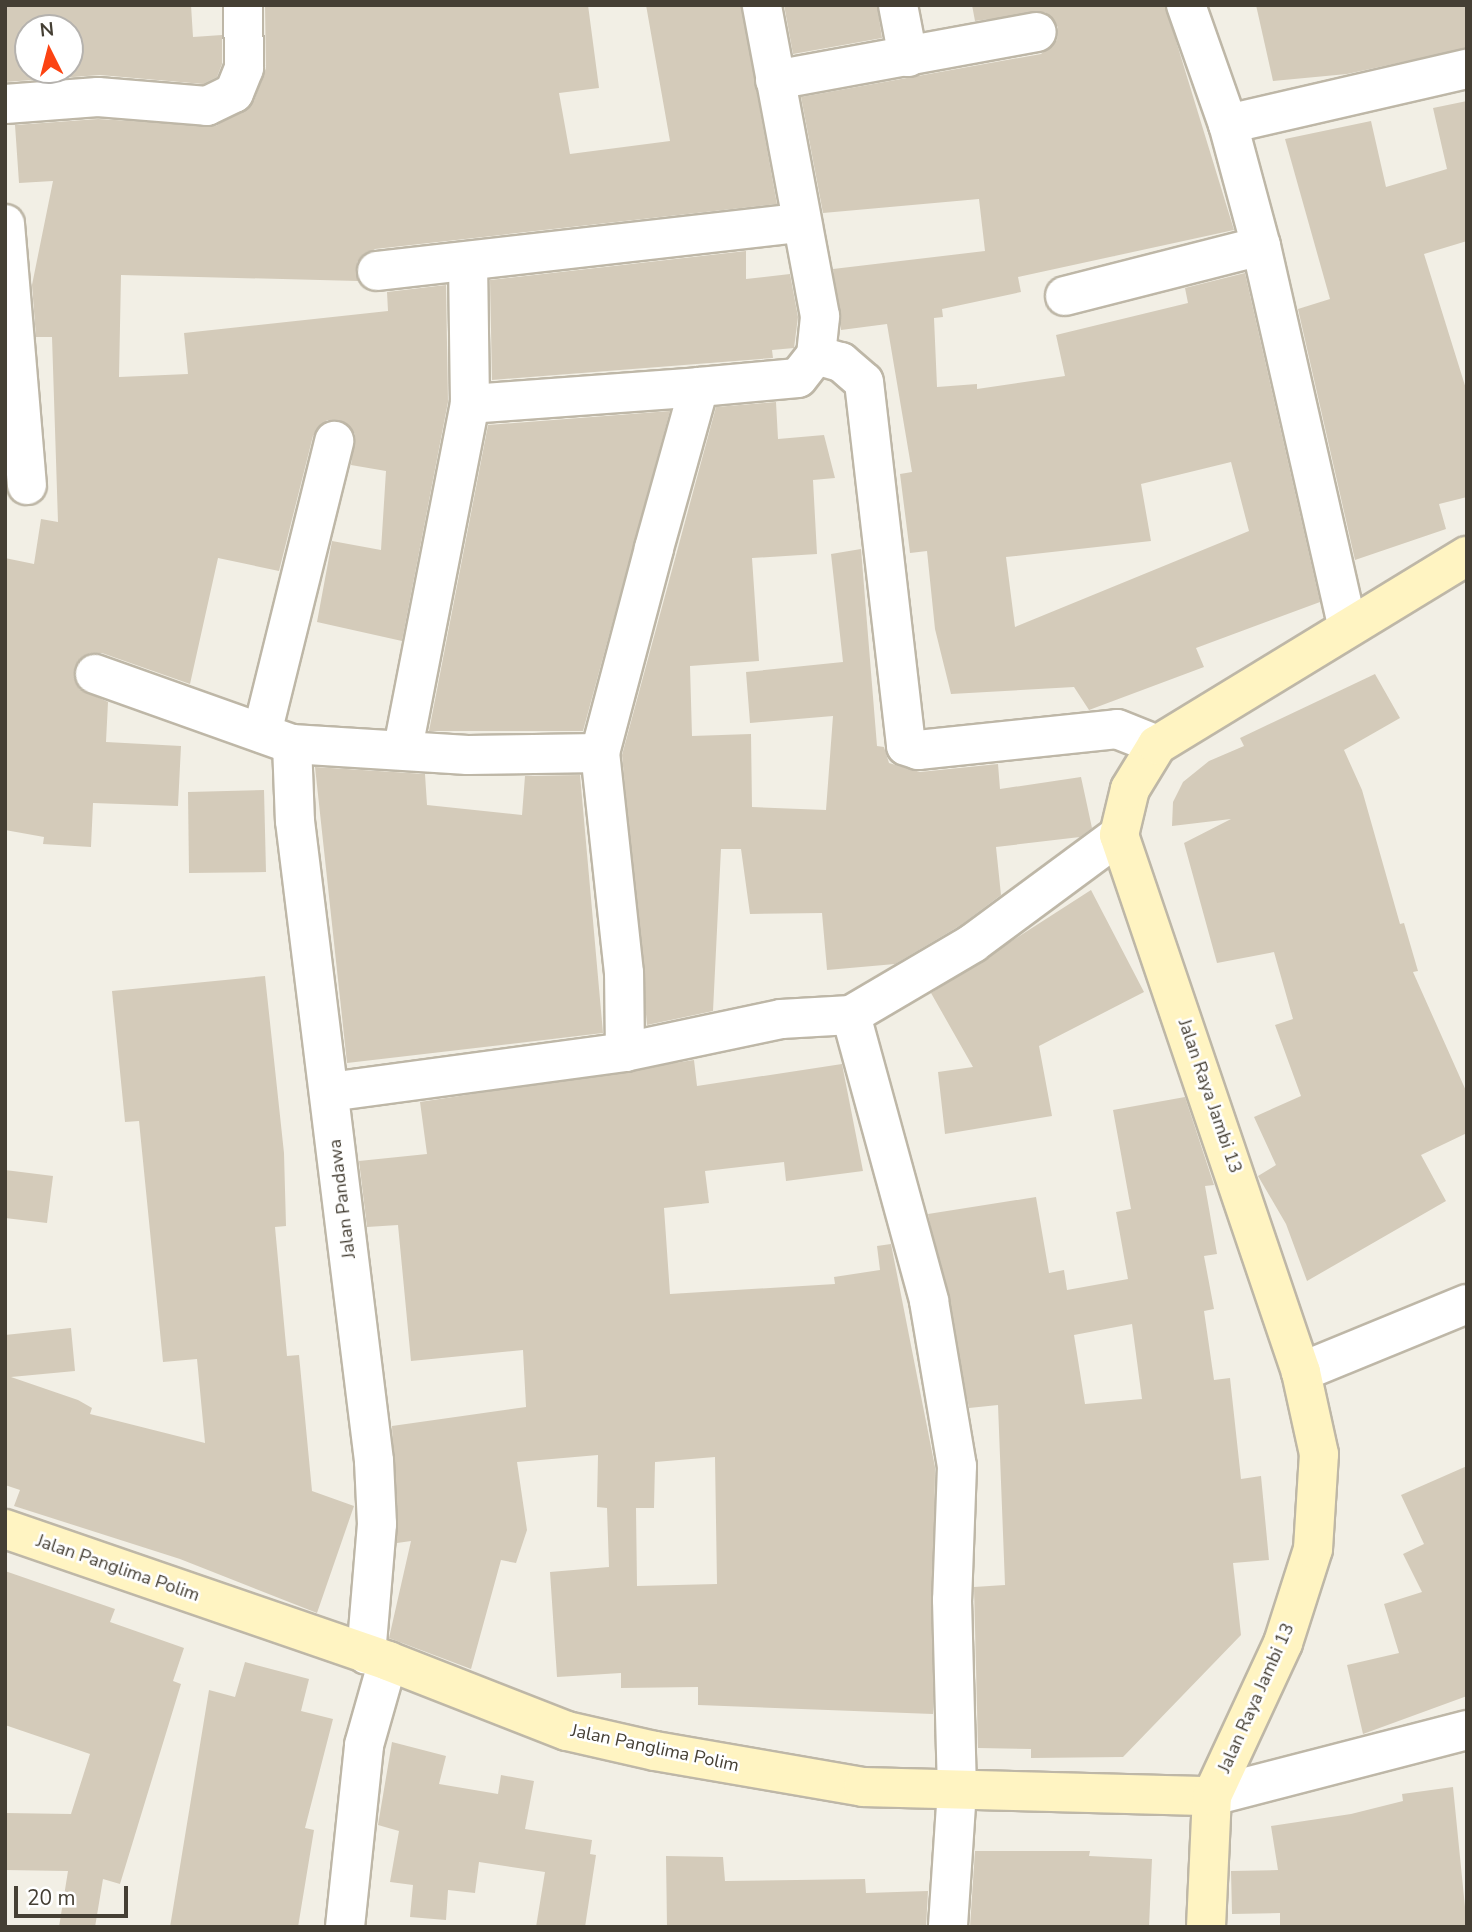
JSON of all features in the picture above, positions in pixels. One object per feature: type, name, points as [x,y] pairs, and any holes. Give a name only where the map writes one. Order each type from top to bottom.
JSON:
[{"type":"street","points":[[5,104],[98,97],[207,106],[234,93],[244,68],[243,5]]},
{"type":"street","points":[[470,404],[798,378],[816,355],[820,316],[800,223],[762,5]]},
{"type":"street","points":[[898,5],[908,57]]},
{"type":"street","points":[[1186,5],[1228,124],[1261,246],[1347,624]]},
{"type":"street","points":[[775,80],[1037,32]]},
{"type":"street","points":[[1228,124],[1467,69]]},
{"type":"street","points":[[5,223],[13,383],[27,485]]},
{"type":"street","points":[[377,271],[468,263],[800,223]]},
{"type":"street","points":[[1065,296],[1261,246]]},
{"type":"street","points":[[403,748],[470,404],[468,263]]},
{"type":"street","points":[[816,355],[841,362],[864,382],[906,746],[918,750],[1117,729],[1157,745]]},
{"type":"street","points":[[625,1052],[624,973],[600,752],[699,387]]},
{"type":"street","name":"Jalan Pandawa","points":[[334,441],[277,739],[295,821],[374,1461],[377,1658],[364,1745],[345,1927]]},
{"type":"street","points":[[330,1092],[625,1052],[781,1019],[851,1015],[973,943],[1119,835],[1130,789],[1157,745],[1347,624],[1467,556]]},
{"type":"street","points":[[95,674],[277,739],[468,755],[600,752]]},
{"type":"street","name":"Jalan Raya Jambi 13","points":[[1119,835],[1301,1372],[1319,1454],[1312,1549],[1283,1643],[1212,1796]]},
{"type":"street","points":[[851,1015],[929,1301],[957,1466],[952,1600],[957,1790],[948,1927]]},
{"type":"street","points":[[1301,1372],[1467,1304]]},
{"type":"street","name":"Jalan Panglima Polim","points":[[5,1529],[377,1658],[567,1731],[655,1752],[863,1787],[1212,1796]]},
{"type":"street","points":[[1206,1927],[1212,1796],[1467,1730]]},
{"type":"building","points":[[5,5],[191,5],[193,37],[222,35],[222,64],[217,77],[203,84],[100,75],[84,76],[84,14],[14,14],[14,81],[5,82]]},
{"type":"building","points":[[265,5],[588,5],[599,88],[559,93],[570,154],[670,141],[646,5],[741,5],[777,204],[375,249],[357,262],[358,281],[121,275],[119,377],[188,374],[184,333],[388,311],[387,292],[446,285],[448,402],[402,641],[317,622],[332,541],[381,550],[386,471],[351,465],[355,434],[340,420],[327,420],[313,436],[279,571],[218,558],[190,684],[102,653],[90,653],[75,666],[79,689],[108,702],[106,742],[181,746],[178,806],[93,803],[91,847],[43,844],[44,837],[5,830],[5,558],[34,564],[41,519],[58,522],[52,337],[36,337],[32,285],[53,181],[19,183],[15,125],[98,119],[216,126],[254,101],[266,68]]},
{"type":"building","points":[[784,5],[877,5],[882,38],[793,54]]},
{"type":"building","points":[[972,5],[1165,5],[1234,230],[1018,277],[1021,292],[942,309],[943,317],[934,318],[937,387],[977,384],[977,389],[1065,376],[1056,335],[1188,303],[1185,288],[1245,273],[1320,602],[1196,648],[1204,667],[1089,710],[1074,687],[951,694],[935,629],[927,551],[910,553],[900,474],[912,472],[887,324],[841,330],[833,269],[985,251],[979,199],[823,213],[801,97],[1041,54],[1057,40],[1058,27],[1045,12],[975,21]],"holes":[[[1231,462],[1249,531],[1015,627],[1006,557],[1151,541],[1141,484]]]},
{"type":"building","points":[[1256,5],[1467,5],[1467,48],[1347,74],[1273,81]]},
{"type":"building","points":[[1467,101],[1467,241],[1424,254],[1467,392],[1467,497],[1439,504],[1446,529],[1355,560],[1298,309],[1330,299],[1285,139],[1371,121],[1386,187],[1447,169],[1433,108]]},
{"type":"building","points":[[746,251],[746,279],[790,274],[798,317],[794,348],[772,350],[773,358],[492,380],[490,280]]},
{"type":"building","points":[[776,402],[778,439],[824,435],[835,478],[813,480],[817,554],[752,558],[759,661],[690,666],[692,736],[751,734],[752,807],[826,810],[833,716],[750,723],[746,672],[843,662],[831,554],[861,549],[877,746],[884,747],[889,763],[920,772],[998,764],[1000,789],[1081,777],[1092,828],[1080,837],[996,847],[1001,895],[961,925],[895,964],[827,970],[822,913],[750,914],[741,849],[721,849],[713,1011],[647,1025],[622,755],[716,407]]},
{"type":"building","points":[[670,411],[583,731],[429,731],[488,425]]},
{"type":"building","points":[[1375,674],[1400,718],[1344,750],[1362,790],[1400,924],[1404,923],[1418,971],[1413,972],[1467,1093],[1467,1133],[1421,1155],[1446,1201],[1307,1281],[1286,1224],[1258,1176],[1276,1165],[1254,1117],[1301,1096],[1275,1025],[1293,1019],[1274,952],[1217,963],[1184,843],[1231,819],[1172,826],[1173,802],[1183,782],[1209,761],[1244,746],[1240,738]]},
{"type":"building","points":[[315,767],[425,774],[427,805],[522,815],[525,776],[580,775],[603,1033],[347,1063]]},
{"type":"building","points":[[264,790],[266,872],[189,873],[188,792]]},
{"type":"building","points":[[1091,890],[1144,992],[1039,1046],[1052,1116],[945,1134],[938,1072],[973,1067],[931,993]]},
{"type":"building","points":[[265,976],[284,1153],[286,1226],[275,1227],[287,1356],[299,1355],[312,1491],[354,1506],[317,1613],[180,1559],[14,1506],[20,1490],[5,1485],[5,1335],[71,1328],[75,1371],[11,1377],[78,1400],[92,1408],[90,1414],[205,1443],[197,1359],[163,1362],[139,1121],[125,1122],[112,991]]},
{"type":"building","points":[[694,1060],[697,1086],[842,1064],[863,1171],[786,1181],[784,1162],[705,1171],[709,1203],[664,1208],[670,1294],[835,1284],[834,1277],[880,1270],[877,1246],[891,1244],[935,1467],[933,1714],[698,1705],[698,1687],[621,1688],[621,1673],[557,1677],[550,1572],[609,1567],[607,1508],[597,1507],[598,1455],[517,1462],[527,1530],[516,1563],[501,1560],[471,1669],[389,1638],[411,1541],[397,1543],[392,1426],[526,1407],[523,1350],[411,1361],[398,1225],[367,1227],[359,1161],[427,1154],[420,1102]],"holes":[[[715,1457],[717,1584],[637,1586],[636,1508],[654,1508],[655,1462]]]},
{"type":"building","points":[[1185,1097],[1214,1185],[1205,1186],[1217,1254],[1204,1256],[1214,1309],[1204,1311],[1214,1380],[1230,1378],[1241,1479],[1261,1476],[1269,1560],[1233,1563],[1241,1635],[1123,1757],[1031,1758],[1031,1749],[978,1748],[974,1587],[1005,1585],[998,1405],[969,1408],[928,1214],[1036,1197],[1049,1273],[1064,1270],[1067,1290],[1128,1279],[1116,1212],[1131,1209],[1113,1110]],"holes":[[[1132,1324],[1142,1399],[1085,1404],[1074,1335]]]},
{"type":"building","points":[[5,1170],[53,1176],[47,1223],[5,1218]]},
{"type":"building","points":[[1467,1466],[1467,1696],[1363,1734],[1347,1665],[1399,1653],[1384,1604],[1422,1592],[1403,1554],[1424,1544],[1401,1495]]},
{"type":"building","points":[[5,1571],[115,1609],[110,1622],[184,1648],[173,1681],[181,1684],[120,1884],[103,1879],[95,1927],[59,1927],[68,1871],[5,1870],[5,1813],[71,1814],[90,1754],[5,1725]]},
{"type":"building","points":[[245,1662],[309,1679],[301,1711],[333,1719],[305,1828],[314,1830],[298,1927],[170,1927],[209,1690],[235,1697]]},
{"type":"building","points":[[392,1742],[446,1756],[439,1784],[498,1794],[501,1775],[534,1781],[525,1829],[592,1840],[590,1854],[596,1855],[585,1927],[536,1927],[545,1872],[479,1862],[475,1893],[448,1890],[446,1920],[410,1917],[413,1885],[390,1882],[399,1831],[378,1825]]},
{"type":"building","points":[[1453,1787],[1467,1927],[1280,1927],[1280,1913],[1232,1914],[1231,1871],[1278,1870],[1271,1826],[1351,1814],[1403,1801],[1402,1794]]},
{"type":"building","points":[[975,1851],[1090,1851],[1089,1856],[1152,1859],[1149,1927],[970,1927]]},
{"type":"building","points":[[666,1856],[723,1857],[725,1881],[865,1879],[866,1893],[928,1891],[926,1927],[667,1927]]}]
